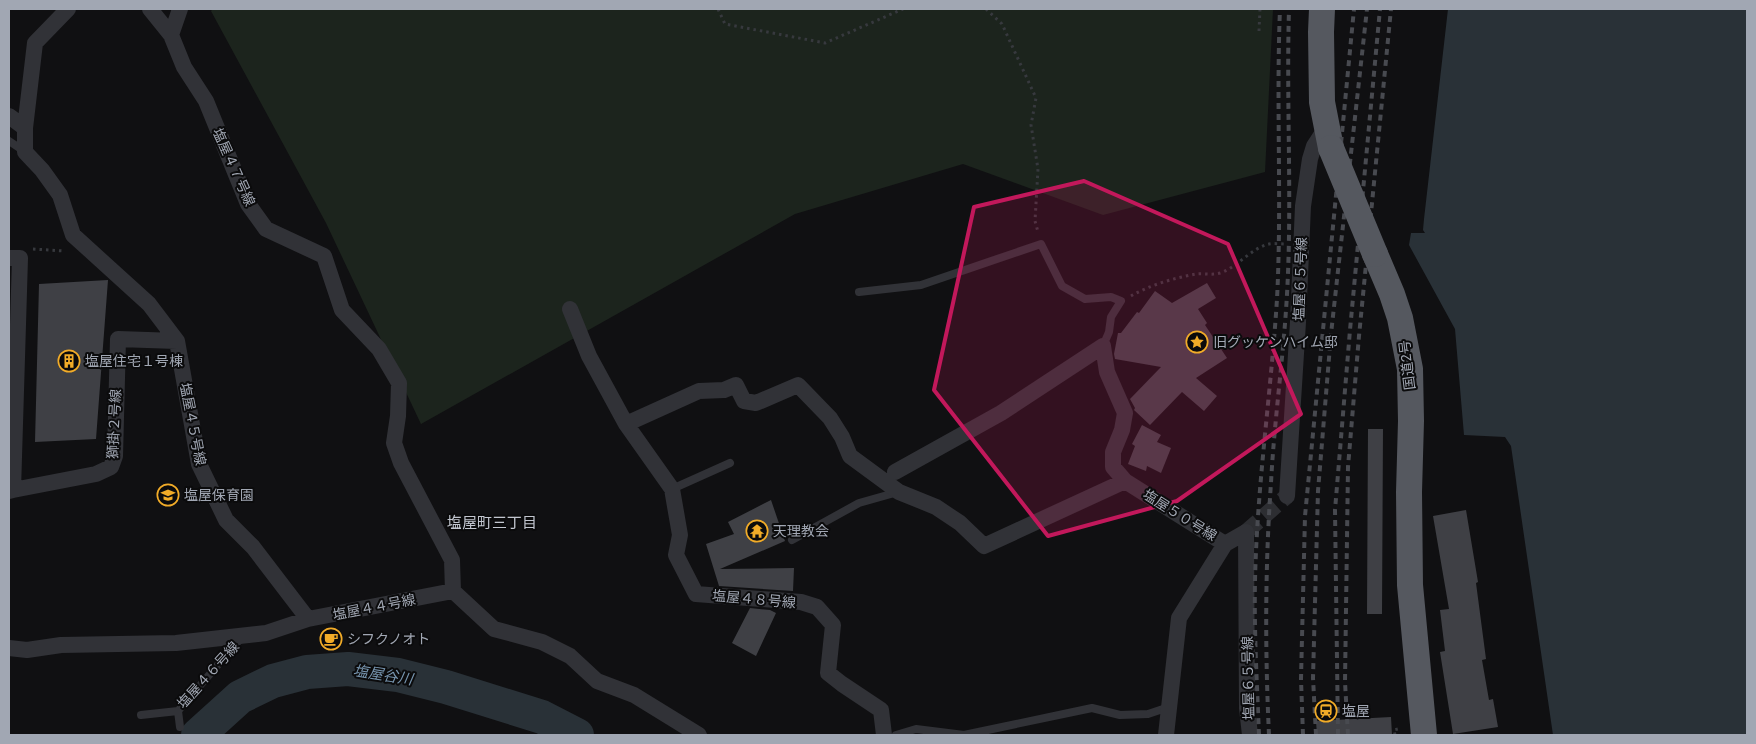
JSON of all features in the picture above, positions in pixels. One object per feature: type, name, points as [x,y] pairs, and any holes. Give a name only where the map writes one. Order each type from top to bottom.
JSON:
[{"type":"highway","name":"国道2号","points":[[1322,9],[1322,102],[1329,137],[1392,294],[1400,318],[1410,369],[1410,585],[1424,735]]},
{"type":"street","points":[[25,152],[25,128],[35,43],[68,9]]},
{"type":"street","name":"塩屋４７号線","points":[[150,9],[171,35],[184,67],[206,101],[248,204],[266,228],[324,256],[342,310],[380,349],[400,383],[394,443],[400,463],[452,560],[453,591]]},
{"type":"street","points":[[171,35],[180,9]]},
{"type":"street","points":[[9,116],[25,128]]},
{"type":"street","name":"塩屋６５号線","points":[[1287,496],[1303,206],[1310,159],[1314,146],[1329,137]]},
{"type":"street","name":"塩屋４５号線","points":[[25,152],[42,170],[60,195],[73,235],[149,304],[177,341],[202,472],[226,520],[252,547],[308,619]]},
{"type":"street","points":[[11,491],[14,258]]},
{"type":"street","name":"塩屋４８号線","points":[[570,309],[589,356],[626,424],[672,489],[680,536],[676,555],[696,594],[802,602],[817,607],[833,626],[828,673],[881,710],[884,735]]},
{"type":"street","name":"獅掛２号線","points":[[11,491],[96,474],[111,467],[115,456],[118,339],[177,341]]},
{"type":"street","points":[[896,472],[1001,413],[1103,346]]},
{"type":"street","name":"塩屋５０号線","points":[[1103,346],[1107,372],[1125,413],[1122,430],[1113,452],[1113,466],[1125,481],[1225,544],[1179,618],[1166,735]]},
{"type":"street","points":[[626,424],[700,391],[724,390],[736,385],[744,401],[756,403],[798,385],[830,418],[850,456],[900,492],[936,507],[960,523],[984,546],[1125,481]]},
{"type":"street","name":"塩屋６５号線","points":[[1225,544],[1246,532],[1250,735]]},
{"type":"street","points":[[453,591],[494,629],[542,642],[570,656],[597,681],[634,695],[699,735]]},
{"type":"street","name":"塩屋４４号線","points":[[9,648],[27,650],[61,645],[176,643],[266,633],[308,619],[453,591]]},
{"type":"lane","name":"塩屋４５号線","points":[[9,141],[25,152]]},
{"type":"lane","points":[[859,292],[921,285],[1041,244],[1062,286],[1084,298],[1111,297],[1122,301]]},
{"type":"lane","name":"塩屋５０号線","points":[[1103,346],[1111,317],[1122,301]]},
{"type":"lane","points":[[672,489],[730,463]]},
{"type":"lane","points":[[792,540],[859,502],[900,492]]},
{"type":"lane","name":"塩屋４６号線","points":[[141,715],[178,711],[243,635]]},
{"type":"lane","points":[[896,735],[916,729],[964,735],[1092,708],[1120,715],[1148,714],[1170,707]]},
{"type":"lane","points":[[178,711],[180,727]]},
{"type":"path","points":[[718,9],[725,24],[825,43],[903,9]]},
{"type":"path","points":[[986,9],[1002,24],[1036,98],[1031,125],[1038,169],[1035,221],[1041,244]]},
{"type":"path","points":[[1258,31],[1260,9]]},
{"type":"path","points":[[1122,301],[1144,288],[1198,274],[1212,275],[1223,272],[1249,254],[1269,244],[1301,244]]},
{"type":"path","points":[[14,258],[20,248],[93,253]]},
{"type":"path","points":[[1395,735],[1394,730],[1398,729]]},
{"type":"highlighted area","points":[[1084,181],[1228,244],[1301,414],[1177,501],[1048,536],[934,390],[974,207]]},
{"type":"shaded area","points":[[213,9],[1273,9],[1265,172],[1103,215],[963,164],[795,214],[421,424],[326,223],[211,11]]},
{"type":"shaded area","points":[[1448,9],[1747,9],[1747,735],[1553,735],[1511,446],[1505,437],[1464,435],[1455,329],[1409,245],[1411,233],[1425,233],[1423,230],[1424,219]]},
{"type":"building","name":"塩屋住宅１号棟","points":[[108,280],[96,439],[35,442],[39,284]]},
{"type":"building","points":[[1207,283],[1216,298],[1198,309],[1207,323],[1205,325],[1227,358],[1196,378],[1217,396],[1204,411],[1182,392],[1150,425],[1134,410],[1135,408],[1130,399],[1161,367],[1115,359],[1114,354],[1118,333],[1121,333],[1137,312],[1139,313],[1155,291],[1172,303]]},
{"type":"building","points":[[1142,425],[1161,435],[1157,442],[1171,448],[1161,473],[1147,466],[1146,471],[1128,464],[1135,446],[1132,444]]},
{"type":"building","points":[[1368,429],[1383,429],[1382,614],[1367,614]]},
{"type":"building","points":[[771,500],[785,541],[720,569],[794,568],[793,591],[719,586],[706,544],[734,534],[728,522]]},
{"type":"building","points":[[1466,510],[1478,582],[1476,583],[1486,659],[1482,660],[1489,700],[1493,699],[1498,727],[1453,734],[1440,652],[1445,651],[1440,610],[1449,609],[1433,516]]},
{"type":"building","points":[[750,608],[770,610],[776,613],[756,656],[732,643]]},
{"type":"building","points":[[1391,717],[1392,735],[1317,735],[1316,721]]},
{"type":"waterway","name":"塩屋谷川","points":[[198,735],[240,697],[273,681],[307,672],[348,669],[398,675],[446,687],[542,717],[577,735]]},
{"type":"tunnel","points":[[1246,532],[1287,496]]},
{"type":"railway","points":[[1259,735],[1255,639],[1256,545],[1277,299],[1280,9]]},
{"type":"railway","points":[[1269,735],[1266,640],[1267,578],[1272,461],[1288,272],[1289,9]]},
{"type":"railway","points":[[1303,735],[1301,679],[1305,516],[1354,9]]},
{"type":"railway","points":[[1316,735],[1313,678],[1318,491],[1331,334],[1367,9]]},
{"type":"railway","points":[[1338,735],[1335,510],[1380,9]]},
{"type":"railway","points":[[1348,735],[1345,682],[1348,467],[1391,9]]},
{"type":"place","name":"旧グッケンハイム邸","points":[[1197,342]]},
{"type":"place","name":"塩屋住宅１号棟","points":[[69,361]]},
{"type":"place","name":"塩屋保育園","points":[[168,495]]},
{"type":"place","name":"天理教会","points":[[757,531]]},
{"type":"place","name":"シフクノオト","points":[[331,639]]},
{"type":"place","name":"塩屋","points":[[1326,711]]},
{"type":"district","name":"塩屋町三丁目","points":[[492,523]]}]
